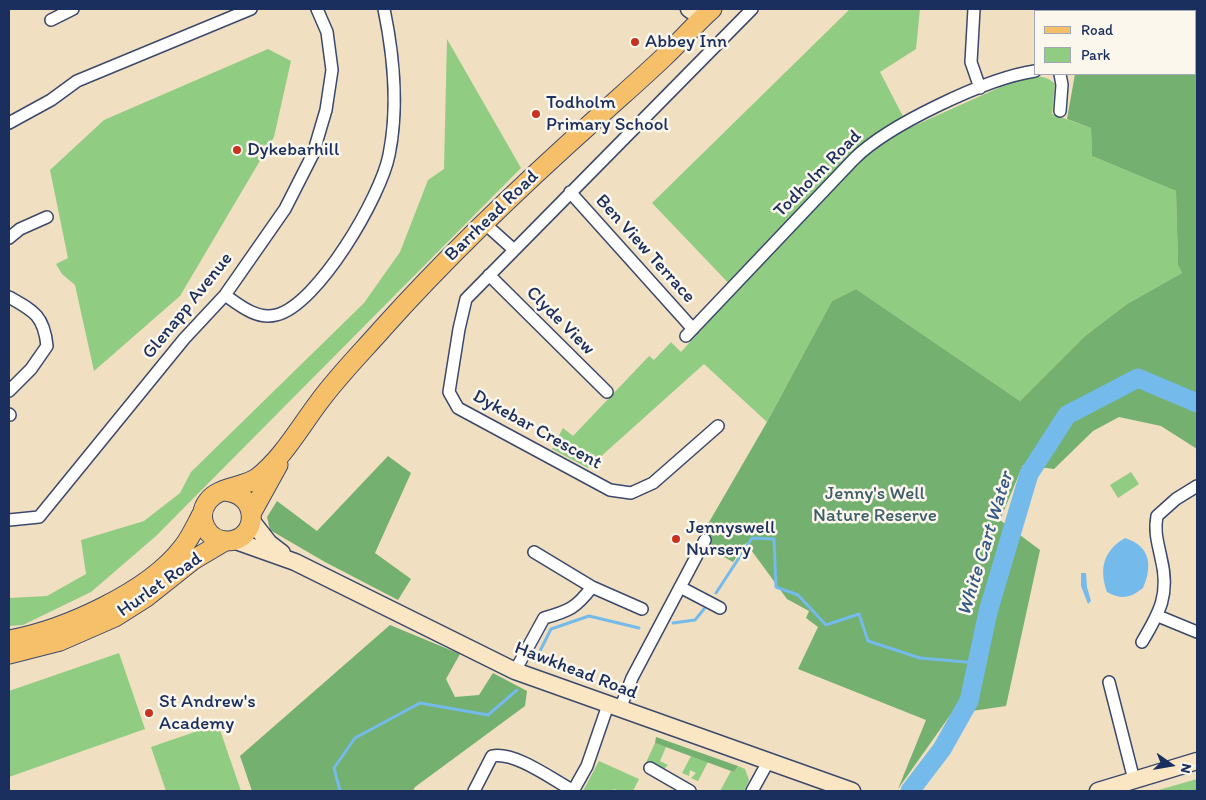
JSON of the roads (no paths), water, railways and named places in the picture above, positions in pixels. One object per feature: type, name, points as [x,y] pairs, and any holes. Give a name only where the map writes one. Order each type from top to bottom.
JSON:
[{"type":"main road","name":"Barrhead Road","points":[[223,492],[244,485],[260,476],[290,442],[340,376],[483,222],[664,56],[701,12]]},
{"type":"main road","name":"Barrhead Road","points":[[252,516],[290,442]]},
{"type":"main road","points":[[223,492],[240,495],[246,501],[252,516],[246,532],[229,540],[211,535],[206,529],[202,514],[209,499],[223,492]]},
{"type":"main road","name":"Hurlet Road","points":[[9,640],[61,626],[107,606],[132,590],[172,560],[183,548],[202,514]]},
{"type":"main road","name":"Hurlet Road","points":[[9,654],[60,642],[115,617],[144,598],[193,560],[229,540]]},
{"type":"street","points":[[51,20],[73,9]]},
{"type":"street","points":[[9,123],[51,100],[77,81],[250,9]]},
{"type":"street","name":"Glenapp Avenue","points":[[9,520],[39,517],[184,339],[225,295],[285,209],[313,154],[326,110],[332,70],[327,32],[317,9]]},
{"type":"street","points":[[225,295],[244,309],[263,316],[276,315],[296,305],[324,276],[348,243],[371,202],[389,157],[395,91],[390,40],[384,9]]},
{"type":"street","name":"Dykebar Crescent","points":[[718,426],[653,483],[631,493],[610,490],[458,408],[450,392],[458,329],[466,299],[752,9]]},
{"type":"street","points":[[974,9],[971,62],[980,88]]},
{"type":"street","name":"Todholm Road","points":[[689,333],[864,149],[891,130],[980,88],[1034,71]]},
{"type":"street","points":[[1060,75],[1062,85],[1060,111]]},
{"type":"street","name":"Ben View Terrace","points":[[570,192],[689,333]]},
{"type":"street","points":[[9,238],[20,229],[47,217]]},
{"type":"street","points":[[483,222],[513,250]]},
{"type":"street","name":"Clyde View","points":[[489,275],[607,392]]},
{"type":"street","points":[[9,297],[29,308],[42,321],[47,346],[31,369],[9,390]]},
{"type":"street","points":[[1142,642],[1158,616],[1165,593],[1165,576],[1156,538],[1158,516],[1176,499],[1197,486]]},
{"type":"street","name":"Hawkhead Road","points":[[252,516],[269,543],[295,562]]},
{"type":"street","name":"Hawkhead Road","points":[[229,540],[295,562],[514,671],[852,791]]},
{"type":"street","points":[[474,791],[492,756],[500,754],[514,758],[574,791],[614,707],[632,678],[705,540]]},
{"type":"street","points":[[534,552],[592,587],[642,609]]},
{"type":"street","points":[[514,671],[544,618],[568,611],[578,605],[592,587]]},
{"type":"street","points":[[680,587],[720,608]]},
{"type":"street","points":[[1158,616],[1197,632]]},
{"type":"street","points":[[1109,682],[1134,780]]},
{"type":"street","points":[[1098,791],[1197,761]]},
{"type":"street","points":[[752,791],[768,762]]},
{"type":"street","points":[[650,768],[690,791]]},
{"type":"water","points":[[1125,538],[1140,546],[1144,551],[1147,557],[1148,572],[1143,588],[1130,596],[1122,597],[1107,592],[1103,568],[1112,549]]},
{"type":"water","points":[[1081,573],[1086,573],[1091,601],[1088,604],[1081,586]]},
{"type":"waterway","name":"White Cart Water","points":[[910,791],[942,749],[969,701],[988,612],[1029,474],[1067,415],[1138,378],[1197,403]]},
{"type":"waterway","points":[[716,593],[752,538],[774,539],[776,587],[798,595],[826,625],[859,614],[868,641],[920,658],[977,663]]},
{"type":"waterway","points":[[673,623],[695,620],[704,609]]},
{"type":"waterway","points":[[535,661],[551,629],[589,616],[639,628]]},
{"type":"waterway","points":[[340,791],[334,768],[355,738],[420,703],[488,715],[517,690]]},
{"type":"place","name":"Abbey Inn","points":[[635,42]]},
{"type":"place","name":"Todholm Primary School","points":[[536,114]]},
{"type":"place","name":"Dykebarhill","points":[[237,150]]},
{"type":"place","name":"Jennyswell Nursery","points":[[676,539]]},
{"type":"place","name":"St Andrew's Academy","points":[[149,713]]},
{"type":"park label","name":"Jenny's Well Nature Reserve","points":[[875,505]]}]
